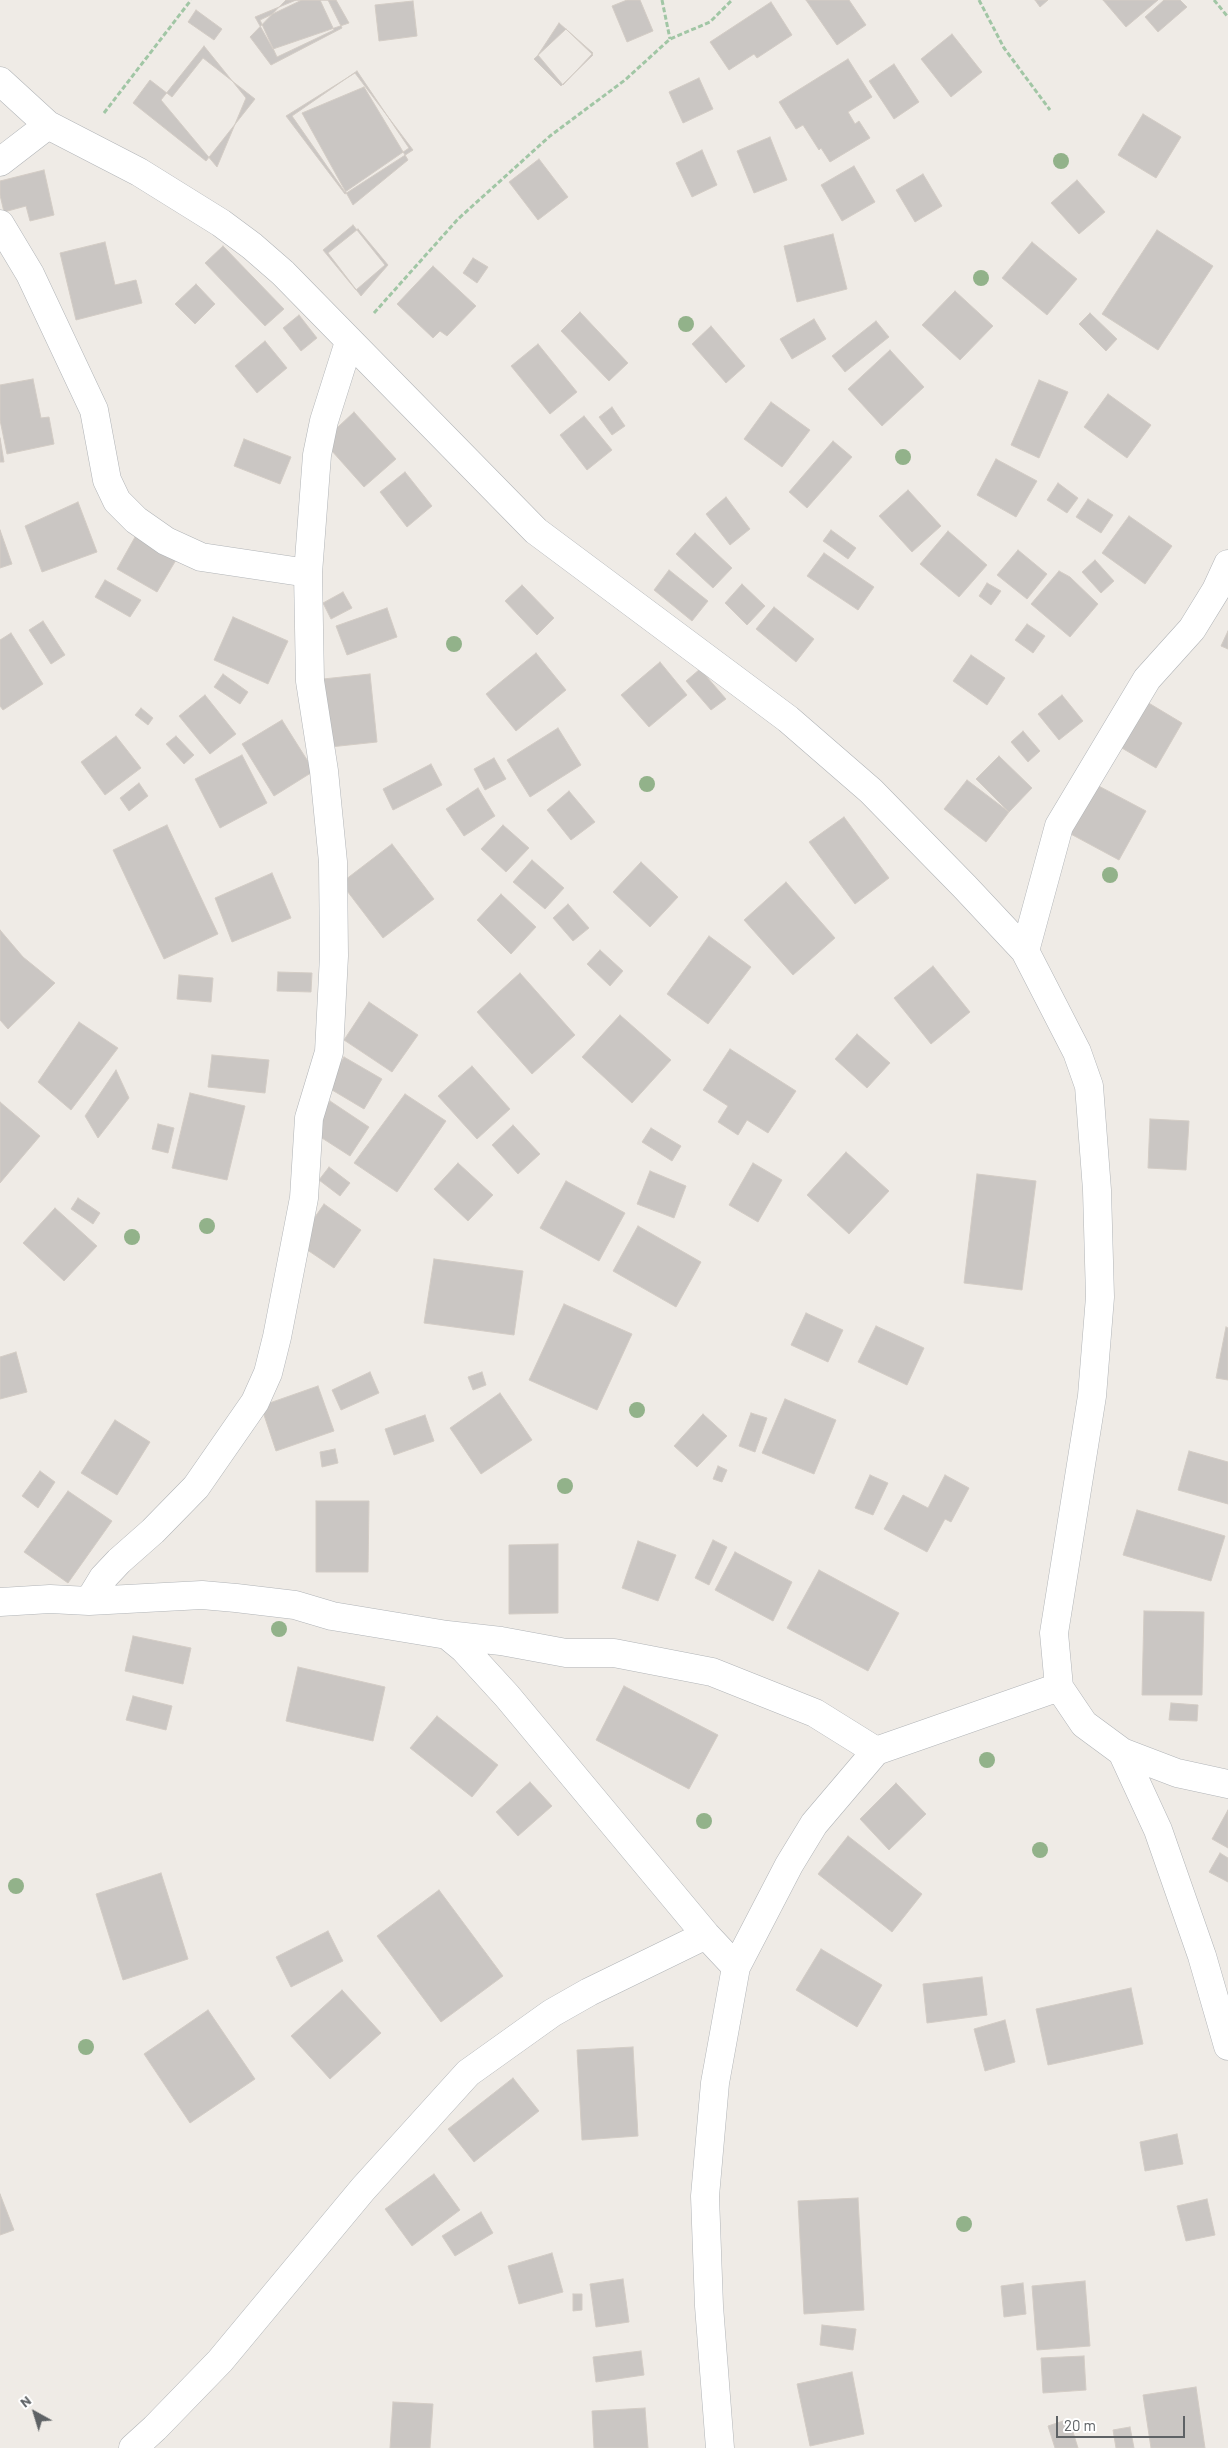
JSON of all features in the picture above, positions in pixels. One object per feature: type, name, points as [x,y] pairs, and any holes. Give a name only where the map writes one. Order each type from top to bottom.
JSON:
[{"type":"street","points":[[0,81],[48,125],[83,141],[139,172],[221,223],[282,273],[536,531],[788,718],[871,791],[1025,951],[1077,1052],[1089,1086],[1097,1190],[1100,1297],[1092,1396],[1054,1634],[1059,1687],[1084,1724],[1122,1752],[1177,1773],[1228,1784]]},
{"type":"street","points":[[0,162],[48,125]]},
{"type":"street","points":[[0,224],[30,274],[94,410],[107,480],[117,501],[136,520],[166,541],[200,557],[308,573]]},
{"type":"street","points":[[89,1601],[108,1572],[179,1505],[211,1466],[255,1402],[268,1374],[278,1337],[304,1198],[310,1118],[329,1052],[334,956],[333,862],[324,771],[310,682],[308,573],[317,455],[324,421],[349,342]]},
{"type":"street","points":[[1025,951],[1059,826],[1147,679],[1192,628],[1216,590],[1228,564]]},
{"type":"street","points":[[0,1602],[50,1599],[89,1601],[202,1595],[295,1605],[332,1616],[448,1635],[501,1641],[566,1653],[614,1653],[712,1672],[815,1713],[876,1751]]},
{"type":"street","points":[[448,1635],[464,1649],[507,1696],[706,1935],[736,1967]]},
{"type":"street","points":[[720,2448],[709,2306],[705,2196],[715,2083],[736,1967],[789,1865],[814,1824],[876,1751],[1059,1687]]},
{"type":"street","points":[[1122,1752],[1158,1830],[1202,1956],[1228,2046]]},
{"type":"street","points":[[133,2448],[220,2361],[363,2189],[468,2073],[552,2012],[706,1935]]},
{"type":"path","points":[[83,141],[191,0]]},
{"type":"path","points":[[662,0],[670,39]]},
{"type":"path","points":[[349,342],[458,218],[550,136],[625,80],[670,39],[710,22],[732,0]]},
{"type":"path","points":[[979,0],[1004,48],[1050,110]]},
{"type":"path","points":[[1214,0],[1228,17]]},
{"type":"building","points":[[286,0],[328,0],[342,28],[271,65],[250,37]]},
{"type":"building","points":[[296,0],[336,0],[349,23],[273,49],[255,17]]},
{"type":"building","points":[[302,0],[320,0],[334,30],[277,57],[260,20]]},
{"type":"building","points":[[627,0],[640,0],[653,31],[627,42],[612,6]]},
{"type":"building","points":[[806,0],[849,0],[866,25],[837,45]]},
{"type":"building","points":[[1035,0],[1048,0],[1040,7]]},
{"type":"building","points":[[1103,0],[1158,0],[1126,27]]},
{"type":"building","points":[[1164,0],[1180,0],[1187,7],[1158,32],[1145,17]]},
{"type":"building","points":[[413,1],[417,36],[379,41],[375,5]]},
{"type":"building","points":[[771,2],[792,35],[757,58],[754,54],[729,70],[710,42]]},
{"type":"building","points":[[196,10],[222,29],[214,40],[188,22]]},
{"type":"building","points":[[559,23],[593,53],[563,85],[538,55]]},
{"type":"building","points":[[566,29],[593,55],[561,86],[534,59]]},
{"type":"building","points":[[952,34],[982,72],[951,97],[921,59]]},
{"type":"building","points":[[204,46],[246,98],[217,167],[161,100]]},
{"type":"building","points":[[203,58],[255,99],[206,161],[133,103],[150,80],[172,97]]},
{"type":"building","points":[[848,59],[872,97],[848,112],[855,124],[859,121],[870,138],[830,162],[821,148],[819,150],[803,125],[796,129],[779,102]]},
{"type":"building","points":[[894,64],[919,102],[894,119],[869,81]]},
{"type":"building","points":[[357,71],[409,148],[345,192],[292,116]]},
{"type":"building","points":[[355,73],[413,150],[345,194],[286,116]]},
{"type":"building","points":[[699,78],[713,109],[683,123],[669,92]]},
{"type":"building","points":[[364,87],[408,160],[353,205],[302,113]]},
{"type":"building","points":[[1143,114],[1181,137],[1156,178],[1118,155]]},
{"type":"building","points":[[770,137],[787,180],[754,193],[737,151]]},
{"type":"building","points":[[702,150],[717,185],[692,197],[676,163]]},
{"type":"building","points":[[539,159],[568,197],[538,220],[509,182]]},
{"type":"building","points":[[854,166],[875,202],[842,221],[821,185]]},
{"type":"building","points":[[44,170],[54,215],[30,221],[26,206],[4,212],[0,195],[0,181]]},
{"type":"building","points":[[923,174],[942,206],[915,222],[896,190]]},
{"type":"building","points":[[1077,180],[1105,212],[1079,234],[1051,203]]},
{"type":"building","points":[[353,225],[385,265],[356,290],[323,250]]},
{"type":"building","points":[[358,229],[388,265],[361,296],[328,253]]},
{"type":"building","points":[[1157,230],[1213,266],[1158,350],[1102,314]]},
{"type":"building","points":[[833,234],[847,289],[797,302],[784,246]]},
{"type":"building","points":[[105,242],[115,285],[136,280],[142,303],[76,320],[60,253]]},
{"type":"building","points":[[1032,242],[1077,279],[1047,315],[1002,278]]},
{"type":"building","points":[[223,246],[284,309],[265,326],[205,263]]},
{"type":"building","points":[[473,258],[488,267],[477,283],[463,273]]},
{"type":"building","points":[[433,266],[476,306],[447,336],[440,331],[433,338],[397,304]]},
{"type":"building","points":[[196,284],[215,304],[195,324],[175,304]]},
{"type":"building","points":[[955,291],[993,326],[960,360],[922,325]]},
{"type":"building","points":[[580,312],[628,363],[609,381],[561,331]]},
{"type":"building","points":[[1090,313],[1117,339],[1106,351],[1079,324]]},
{"type":"building","points":[[299,315],[317,338],[301,351],[283,328]]},
{"type":"building","points":[[814,319],[826,339],[792,359],[780,339]]},
{"type":"building","points":[[876,321],[889,337],[845,372],[832,356]]},
{"type":"building","points":[[711,326],[745,366],[726,383],[692,344]]},
{"type":"building","points":[[265,341],[287,368],[257,393],[235,366]]},
{"type":"building","points":[[538,344],[577,392],[550,414],[511,366]]},
{"type":"building","points":[[890,350],[924,387],[882,426],[848,389]]},
{"type":"building","points":[[33,379],[41,418],[49,417],[54,444],[7,454],[0,420],[0,385]]},
{"type":"building","points":[[1039,380],[1068,392],[1039,458],[1011,445]]},
{"type":"building","points":[[1108,394],[1151,425],[1127,458],[1084,427]]},
{"type":"building","points":[[771,402],[810,430],[782,467],[744,439]]},
{"type":"building","points":[[612,407],[625,426],[612,435],[599,417]]},
{"type":"building","points":[[354,412],[396,459],[364,487],[323,441]]},
{"type":"building","points":[[584,416],[612,450],[587,470],[560,435]]},
{"type":"building","points":[[0,438],[4,462],[0,462]]},
{"type":"building","points":[[244,439],[291,457],[280,484],[234,466]]},
{"type":"building","points":[[833,441],[852,457],[807,508],[789,492]]},
{"type":"building","points":[[996,459],[1037,481],[1016,517],[977,495]]},
{"type":"building","points":[[405,472],[432,506],[407,527],[380,492]]},
{"type":"building","points":[[1058,483],[1078,498],[1067,513],[1047,500]]},
{"type":"building","points":[[908,490],[941,526],[912,552],[879,516]]},
{"type":"building","points":[[726,497],[750,529],[730,545],[706,514]]},
{"type":"building","points":[[1088,499],[1113,515],[1101,533],[1076,517]]},
{"type":"building","points":[[78,502],[97,552],[42,572],[25,526]]},
{"type":"building","points":[[1129,516],[1172,546],[1145,584],[1102,553]]},
{"type":"building","points":[[0,530],[12,564],[0,568]]},
{"type":"building","points":[[139,530],[179,555],[157,592],[117,569]]},
{"type":"building","points":[[831,530],[856,548],[848,559],[823,541]]},
{"type":"building","points":[[948,531],[987,565],[959,597],[920,564]]},
{"type":"building","points":[[695,533],[732,568],[713,588],[676,554]]},
{"type":"building","points":[[1018,550],[1047,574],[1027,599],[997,575]]},
{"type":"building","points":[[824,553],[874,587],[858,610],[807,576]]},
{"type":"building","points":[[1095,560],[1114,581],[1101,593],[1082,572]]},
{"type":"building","points":[[669,570],[708,601],[692,621],[654,590]]},
{"type":"building","points":[[1059,571],[1070,577],[1098,604],[1070,637],[1031,604]]},
{"type":"building","points":[[105,580],[141,600],[130,617],[95,597]]},
{"type":"building","points":[[987,583],[1001,591],[991,605],[979,596]]},
{"type":"building","points":[[742,584],[765,606],[747,625],[725,603]]},
{"type":"building","points":[[522,585],[554,618],[537,635],[505,601]]},
{"type":"building","points":[[343,592],[352,608],[331,619],[323,603]]},
{"type":"building","points":[[774,607],[814,639],[796,662],[756,629]]},
{"type":"building","points":[[387,608],[397,637],[347,655],[336,626]]},
{"type":"building","points":[[233,617],[288,641],[268,684],[214,660]]},
{"type":"building","points":[[43,621],[65,655],[51,664],[29,630]]},
{"type":"building","points":[[1027,624],[1045,636],[1033,653],[1015,640]]},
{"type":"building","points":[[1228,631],[1228,649],[1221,646]]},
{"type":"building","points":[[11,633],[43,684],[3,710],[0,706],[0,640]]},
{"type":"building","points":[[536,653],[566,690],[516,731],[486,694]]},
{"type":"building","points":[[971,655],[1005,678],[987,705],[953,681]]},
{"type":"building","points":[[660,662],[687,695],[649,727],[621,695]]},
{"type":"building","points":[[700,669],[726,699],[711,710],[686,681]]},
{"type":"building","points":[[223,674],[248,692],[240,704],[214,687]]},
{"type":"building","points":[[370,674],[377,742],[330,747],[323,679]]},
{"type":"building","points":[[205,695],[236,734],[210,754],[179,716]]},
{"type":"building","points":[[1062,695],[1083,721],[1059,740],[1038,714]]},
{"type":"building","points":[[1142,699],[1182,723],[1156,768],[1115,744]]},
{"type":"building","points":[[141,708],[153,718],[148,725],[135,715]]},
{"type":"building","points":[[282,720],[314,771],[274,796],[242,744]]},
{"type":"building","points":[[558,728],[581,765],[530,797],[507,760]]},
{"type":"building","points":[[1023,731],[1040,751],[1028,762],[1011,742]]},
{"type":"building","points":[[116,736],[141,768],[105,795],[81,762]]},
{"type":"building","points":[[176,736],[194,755],[184,764],[166,744]]},
{"type":"building","points":[[242,755],[267,803],[220,828],[195,779]]},
{"type":"building","points":[[999,756],[1032,788],[1009,812],[976,779]]},
{"type":"building","points":[[494,758],[506,779],[485,790],[474,769]]},
{"type":"building","points":[[431,764],[442,785],[393,810],[383,789]]},
{"type":"building","points":[[967,780],[1009,812],[986,842],[944,809]]},
{"type":"building","points":[[139,783],[148,796],[129,811],[120,798]]},
{"type":"building","points":[[1093,783],[1146,811],[1119,860],[1067,832]]},
{"type":"building","points":[[478,788],[495,816],[464,836],[446,809]]},
{"type":"building","points":[[569,791],[595,822],[571,840],[547,810]]},
{"type":"building","points":[[844,817],[889,878],[855,904],[809,842]]},
{"type":"building","points":[[167,825],[218,934],[164,959],[113,850]]},
{"type":"building","points":[[503,825],[529,848],[506,872],[481,849]]},
{"type":"building","points":[[392,844],[434,899],[383,938],[341,883]]},
{"type":"building","points":[[532,860],[564,888],[545,909],[513,882]]},
{"type":"building","points":[[641,862],[678,897],[650,927],[613,892]]},
{"type":"building","points":[[272,873],[291,918],[232,942],[215,898]]},
{"type":"building","points":[[786,882],[835,938],[793,975],[744,920]]},
{"type":"building","points":[[501,894],[536,927],[511,954],[477,920]]},
{"type":"building","points":[[568,904],[589,928],[573,941],[553,918]]},
{"type":"building","points":[[0,930],[23,957],[55,983],[8,1029],[0,1020]]},
{"type":"building","points":[[709,936],[751,967],[708,1024],[667,994]]},
{"type":"building","points":[[600,950],[623,971],[610,986],[587,964]]},
{"type":"building","points":[[933,966],[970,1012],[931,1044],[894,998]]},
{"type":"building","points":[[278,972],[312,973],[311,992],[277,991]]},
{"type":"building","points":[[520,973],[575,1035],[532,1074],[477,1012]]},
{"type":"building","points":[[179,975],[213,978],[211,1002],[177,999]]},
{"type":"building","points":[[369,1002],[418,1035],[392,1072],[344,1040]]},
{"type":"building","points":[[620,1015],[671,1060],[632,1103],[582,1057]]},
{"type":"building","points":[[79,1022],[118,1048],[71,1110],[38,1082]]},
{"type":"building","points":[[857,1034],[890,1063],[867,1088],[835,1059]]},
{"type":"building","points":[[730,1049],[796,1091],[768,1133],[747,1120],[738,1135],[718,1122],[728,1106],[703,1090]]},
{"type":"building","points":[[212,1055],[269,1060],[265,1093],[208,1087]]},
{"type":"building","points":[[344,1057],[382,1079],[364,1109],[327,1087]]},
{"type":"building","points":[[472,1066],[510,1109],[477,1139],[438,1096]]},
{"type":"building","points":[[116,1070],[129,1098],[98,1138],[85,1116]]},
{"type":"building","points":[[190,1093],[245,1106],[227,1180],[172,1168]]},
{"type":"building","points":[[405,1094],[446,1121],[397,1192],[354,1163]]},
{"type":"building","points":[[330,1101],[369,1127],[350,1156],[311,1131]]},
{"type":"building","points":[[0,1102],[40,1136],[0,1183]]},
{"type":"building","points":[[1150,1119],[1189,1121],[1186,1170],[1148,1168]]},
{"type":"building","points":[[158,1124],[174,1128],[168,1153],[152,1149]]},
{"type":"building","points":[[513,1125],[540,1154],[518,1174],[492,1145]]},
{"type":"building","points":[[651,1128],[681,1146],[672,1161],[642,1142]]},
{"type":"building","points":[[846,1152],[889,1191],[849,1234],[807,1195]]},
{"type":"building","points":[[458,1163],[493,1195],[468,1221],[434,1189]]},
{"type":"building","points":[[753,1163],[782,1180],[758,1222],[729,1205]]},
{"type":"building","points":[[329,1167],[350,1183],[340,1196],[319,1180]]},
{"type":"building","points":[[650,1171],[686,1186],[674,1218],[637,1204]]},
{"type":"building","points":[[977,1174],[1036,1181],[1022,1290],[964,1283]]},
{"type":"building","points":[[566,1181],[625,1213],[599,1261],[540,1228]]},
{"type":"building","points":[[78,1198],[100,1213],[93,1224],[71,1209]]},
{"type":"building","points":[[324,1204],[361,1230],[334,1268],[297,1243]]},
{"type":"building","points":[[55,1208],[97,1246],[64,1281],[23,1243]]},
{"type":"building","points":[[638,1226],[701,1262],[676,1307],[613,1271]]},
{"type":"building","points":[[434,1259],[523,1271],[514,1335],[424,1323]]},
{"type":"building","points":[[564,1304],[632,1334],[597,1410],[529,1380]]},
{"type":"building","points":[[806,1313],[843,1330],[828,1362],[791,1345]]},
{"type":"building","points":[[876,1326],[924,1348],[907,1385],[858,1362]]},
{"type":"building","points":[[1226,1327],[1228,1328],[1228,1380],[1216,1378]]},
{"type":"building","points":[[16,1352],[27,1392],[0,1399],[0,1357]]},
{"type":"building","points":[[370,1372],[379,1393],[341,1410],[332,1390]]},
{"type":"building","points":[[482,1372],[486,1385],[473,1390],[468,1377]]},
{"type":"building","points":[[318,1386],[334,1431],[276,1451],[261,1406]]},
{"type":"building","points":[[500,1393],[532,1440],[481,1474],[450,1428]]},
{"type":"building","points":[[785,1399],[836,1420],[814,1474],[762,1453]]},
{"type":"building","points":[[751,1413],[767,1418],[755,1452],[739,1446]]},
{"type":"building","points":[[703,1414],[727,1436],[697,1467],[674,1446]]},
{"type":"building","points":[[425,1415],[434,1441],[394,1455],[385,1429]]},
{"type":"building","points":[[115,1420],[150,1442],[117,1495],[81,1473]]},
{"type":"building","points":[[335,1449],[338,1463],[322,1467],[320,1452]]},
{"type":"building","points":[[1189,1451],[1228,1462],[1228,1504],[1178,1490]]},
{"type":"building","points":[[718,1466],[727,1470],[722,1482],[713,1479]]},
{"type":"building","points":[[40,1471],[55,1482],[38,1508],[22,1496]]},
{"type":"building","points":[[870,1475],[888,1483],[873,1515],[855,1508]]},
{"type":"building","points":[[945,1475],[969,1488],[951,1522],[945,1519],[927,1552],[884,1529],[903,1495],[928,1508]]},
{"type":"building","points":[[68,1491],[112,1521],[68,1583],[24,1552]]},
{"type":"building","points":[[316,1501],[369,1501],[368,1572],[316,1572]]},
{"type":"building","points":[[1137,1510],[1225,1536],[1211,1581],[1123,1555]]},
{"type":"building","points":[[713,1540],[727,1547],[709,1585],[695,1578]]},
{"type":"building","points":[[638,1541],[676,1555],[658,1601],[622,1588]]},
{"type":"building","points":[[558,1544],[558,1613],[509,1614],[509,1545]]},
{"type":"building","points":[[735,1552],[792,1582],[773,1621],[715,1590]]},
{"type":"building","points":[[819,1570],[899,1613],[868,1671],[787,1628]]},
{"type":"building","points":[[1144,1611],[1204,1612],[1202,1695],[1142,1695]]},
{"type":"building","points":[[133,1636],[191,1648],[183,1684],[125,1671]]},
{"type":"building","points":[[298,1667],[385,1687],[373,1741],[286,1721]]},
{"type":"building","points":[[624,1686],[718,1735],[689,1789],[596,1740]]},
{"type":"building","points":[[133,1696],[172,1706],[166,1730],[126,1720]]},
{"type":"building","points":[[1171,1703],[1198,1705],[1197,1721],[1169,1720]]},
{"type":"building","points":[[437,1716],[498,1765],[472,1797],[410,1748]]},
{"type":"building","points":[[530,1782],[552,1806],[518,1836],[496,1812]]},
{"type":"building","points":[[896,1783],[926,1814],[889,1850],[860,1819]]},
{"type":"building","points":[[1228,1810],[1228,1848],[1212,1839]]},
{"type":"building","points":[[848,1836],[922,1894],[892,1932],[818,1874]]},
{"type":"building","points":[[1220,1853],[1228,1858],[1228,1882],[1209,1872]]},
{"type":"building","points":[[161,1873],[188,1959],[123,1980],[96,1894]]},
{"type":"building","points":[[439,1890],[503,1976],[441,2022],[377,1936]]},
{"type":"building","points":[[328,1931],[343,1961],[291,1987],[276,1957]]},
{"type":"building","points":[[821,1949],[882,1985],[857,2027],[796,1990]]},
{"type":"building","points":[[982,1977],[987,2015],[927,2023],[923,1984]]},
{"type":"building","points":[[1131,1988],[1143,2044],[1048,2065],[1036,2009]]},
{"type":"building","points":[[342,1990],[381,2033],[330,2079],[291,2036]]},
{"type":"building","points":[[208,2010],[255,2079],[190,2123],[144,2054]]},
{"type":"building","points":[[1005,2020],[1015,2062],[985,2071],[974,2029]]},
{"type":"building","points":[[633,2047],[638,2136],[582,2140],[577,2050]]},
{"type":"building","points":[[513,2078],[539,2111],[474,2162],[448,2129]]},
{"type":"building","points":[[1177,2134],[1183,2164],[1145,2171],[1140,2142]]},
{"type":"building","points":[[434,2174],[460,2210],[412,2246],[385,2209]]},
{"type":"building","points":[[0,2194],[14,2230],[0,2235]]},
{"type":"building","points":[[858,2198],[864,2310],[804,2314],[798,2201]]},
{"type":"building","points":[[1207,2199],[1215,2235],[1186,2241],[1177,2206]]},
{"type":"building","points":[[481,2212],[493,2233],[455,2256],[442,2236]]},
{"type":"building","points":[[552,2253],[563,2292],[519,2304],[508,2266]]},
{"type":"building","points":[[623,2279],[629,2322],[596,2327],[590,2284]]},
{"type":"building","points":[[1085,2281],[1090,2346],[1037,2350],[1032,2286]]},
{"type":"building","points":[[1023,2283],[1026,2314],[1004,2317],[1001,2286]]},
{"type":"building","points":[[573,2294],[582,2294],[582,2310],[573,2311]]},
{"type":"building","points":[[822,2325],[856,2329],[853,2350],[820,2345]]},
{"type":"building","points":[[641,2351],[644,2375],[596,2382],[593,2357]]},
{"type":"building","points":[[1084,2356],[1086,2390],[1043,2393],[1041,2358]]},
{"type":"building","points":[[852,2372],[864,2434],[810,2446],[797,2384]]},
{"type":"building","points":[[1196,2387],[1205,2448],[1151,2448],[1143,2395]]},
{"type":"building","points":[[393,2402],[433,2404],[430,2448],[390,2448]]},
{"type":"building","points":[[645,2408],[648,2448],[594,2448],[592,2411]]},
{"type":"building","points":[[1069,2419],[1078,2448],[1055,2448],[1048,2426]]},
{"type":"building","points":[[1130,2427],[1134,2448],[1116,2448],[1113,2430]]}]
